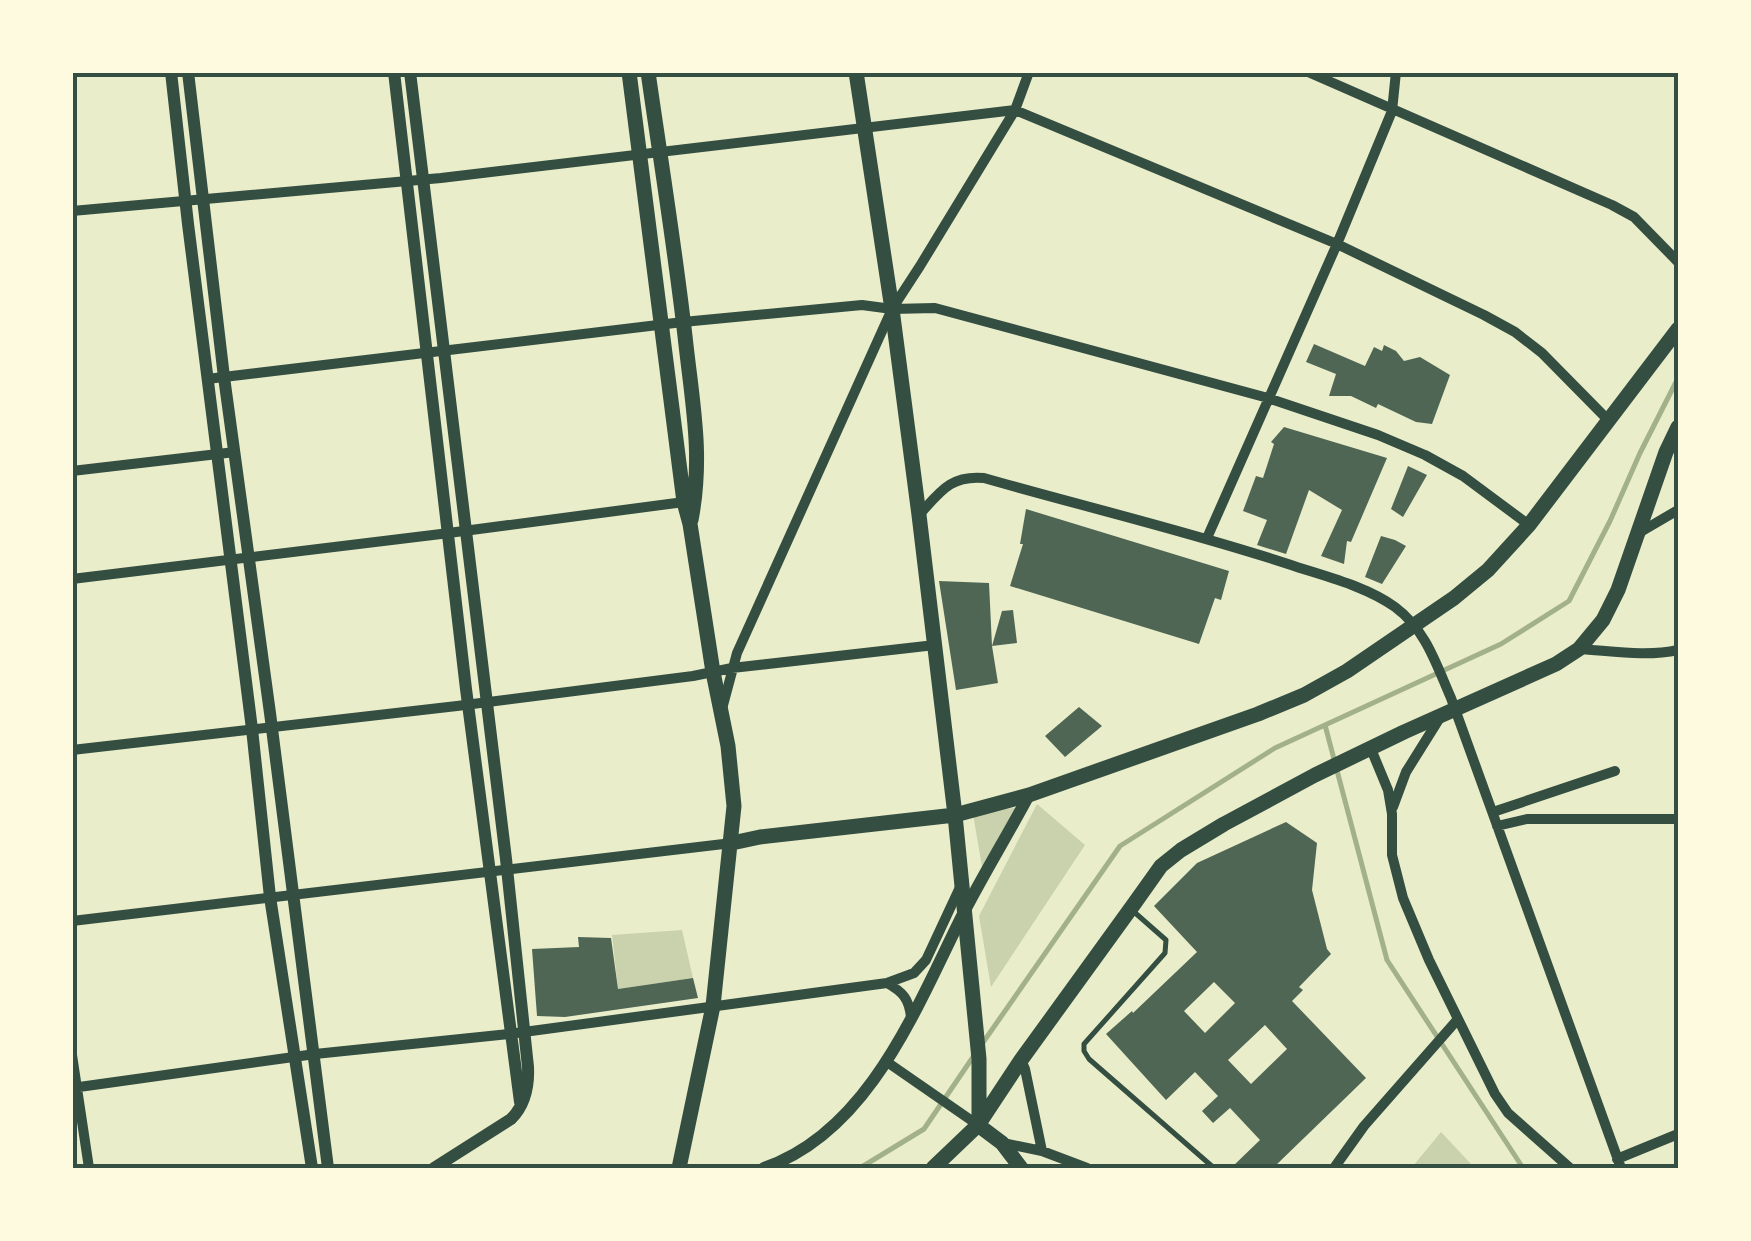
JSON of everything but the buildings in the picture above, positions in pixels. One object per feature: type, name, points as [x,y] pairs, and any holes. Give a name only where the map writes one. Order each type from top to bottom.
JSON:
[{"type":"main road","points":[[629,72],[684,502],[732,773],[734,806],[714,1006],[679,1168]]},
{"type":"main road","points":[[648,72],[698,450],[690,524]]},
{"type":"main road","points":[[856,72],[892,309],[955,815],[979,1058],[978,1124]]},
{"type":"main road","points":[[732,843],[955,815],[1029,795],[1304,694],[1415,626],[1488,570],[1529,525],[1678,329]]},
{"type":"main road","points":[[933,1168],[978,1124],[1162,866],[1181,850],[1344,761],[1556,664],[1579,649],[1602,620],[1618,590],[1678,427]]},
{"type":"main road","points":[[667,1168],[690,1122]]},
{"type":"main road","points":[[978,1124],[1002,1143],[1021,1168]]},
{"type":"street","points":[[171,72],[270,896],[312,1168]]},
{"type":"street","points":[[188,72],[328,1168]]},
{"type":"street","points":[[394,72],[520,1109]]},
{"type":"street","points":[[410,72],[508,870],[529,1084],[520,1109],[511,1119],[434,1168]]},
{"type":"street","points":[[721,713],[732,668],[892,309],[1015,110],[1029,72]]},
{"type":"street","points":[[1308,72],[1612,205],[1634,217],[1678,262]]},
{"type":"street","points":[[1207,538],[1392,110],[1396,72]]},
{"type":"street","points":[[72,211],[423,180],[1015,110],[1337,244],[1515,332],[1542,353],[1608,420]]},
{"type":"street","points":[[208,379],[684,322],[862,305],[935,308],[1268,398],[1378,434],[1463,476],[1529,525]]},
{"type":"street","points":[[72,471],[235,452]]},
{"type":"street","points":[[919,515],[948,484],[984,478],[1207,538],[1360,588],[1394,607],[1428,644],[1443,680],[1448,712],[1492,812],[1619,1164],[1678,1134]]},
{"type":"street","points":[[72,579],[684,502]]},
{"type":"street","points":[[1637,534],[1678,510]]},
{"type":"street","points":[[72,750],[935,645]]},
{"type":"street","points":[[1579,649],[1663,653],[1678,650]]},
{"type":"street","points":[[1392,814],[1406,772],[1448,712]]},
{"type":"street","points":[[1368,750],[1388,790],[1392,855],[1403,898],[1484,1075],[1508,1113],[1570,1168]]},
{"type":"street","points":[[1492,812],[1615,771]]},
{"type":"street","points":[[764,1168],[800,1153],[820,1138],[887,1062],[1029,795]]},
{"type":"street","points":[[1520,803],[1521,812],[1528,819]]},
{"type":"street","points":[[1497,826],[1528,819],[1678,819]]},
{"type":"street","points":[[72,922],[732,843]]},
{"type":"street","points":[[75,1087],[888,984],[914,973],[926,960],[962,884]]},
{"type":"street","points":[[888,984],[906,997],[911,1017]]},
{"type":"street","points":[[1334,1168],[1364,1126],[1458,1019]]},
{"type":"street","points":[[72,1055],[89,1168]]},
{"type":"street","points":[[1021,1060],[1042,1151]]},
{"type":"street","points":[[887,1062],[978,1124]]},
{"type":"street","points":[[1002,1143],[1042,1151],[1088,1168]]},
{"type":"lane","points":[[1131,909],[1166,940],[1165,952],[1084,1044],[1084,1051],[1214,1168]]},
{"type":"green space","points":[[1037,804],[1085,845],[991,987],[979,916]]},
{"type":"green space","points":[[1020,807],[983,873],[973,814]]},
{"type":"green space","points":[[682,930],[693,978],[618,989],[612,935]]},
{"type":"green space","points":[[1441,1132],[1472,1165],[1413,1166]]},
{"type":"waterway","points":[[982,1044],[1120,846],[1275,748],[1501,644],[1569,601],[1678,378]]},
{"type":"waterway","points":[[1325,725],[1387,960],[1523,1168]]},
{"type":"waterway","points":[[860,1168],[924,1129],[973,1057]]}]
